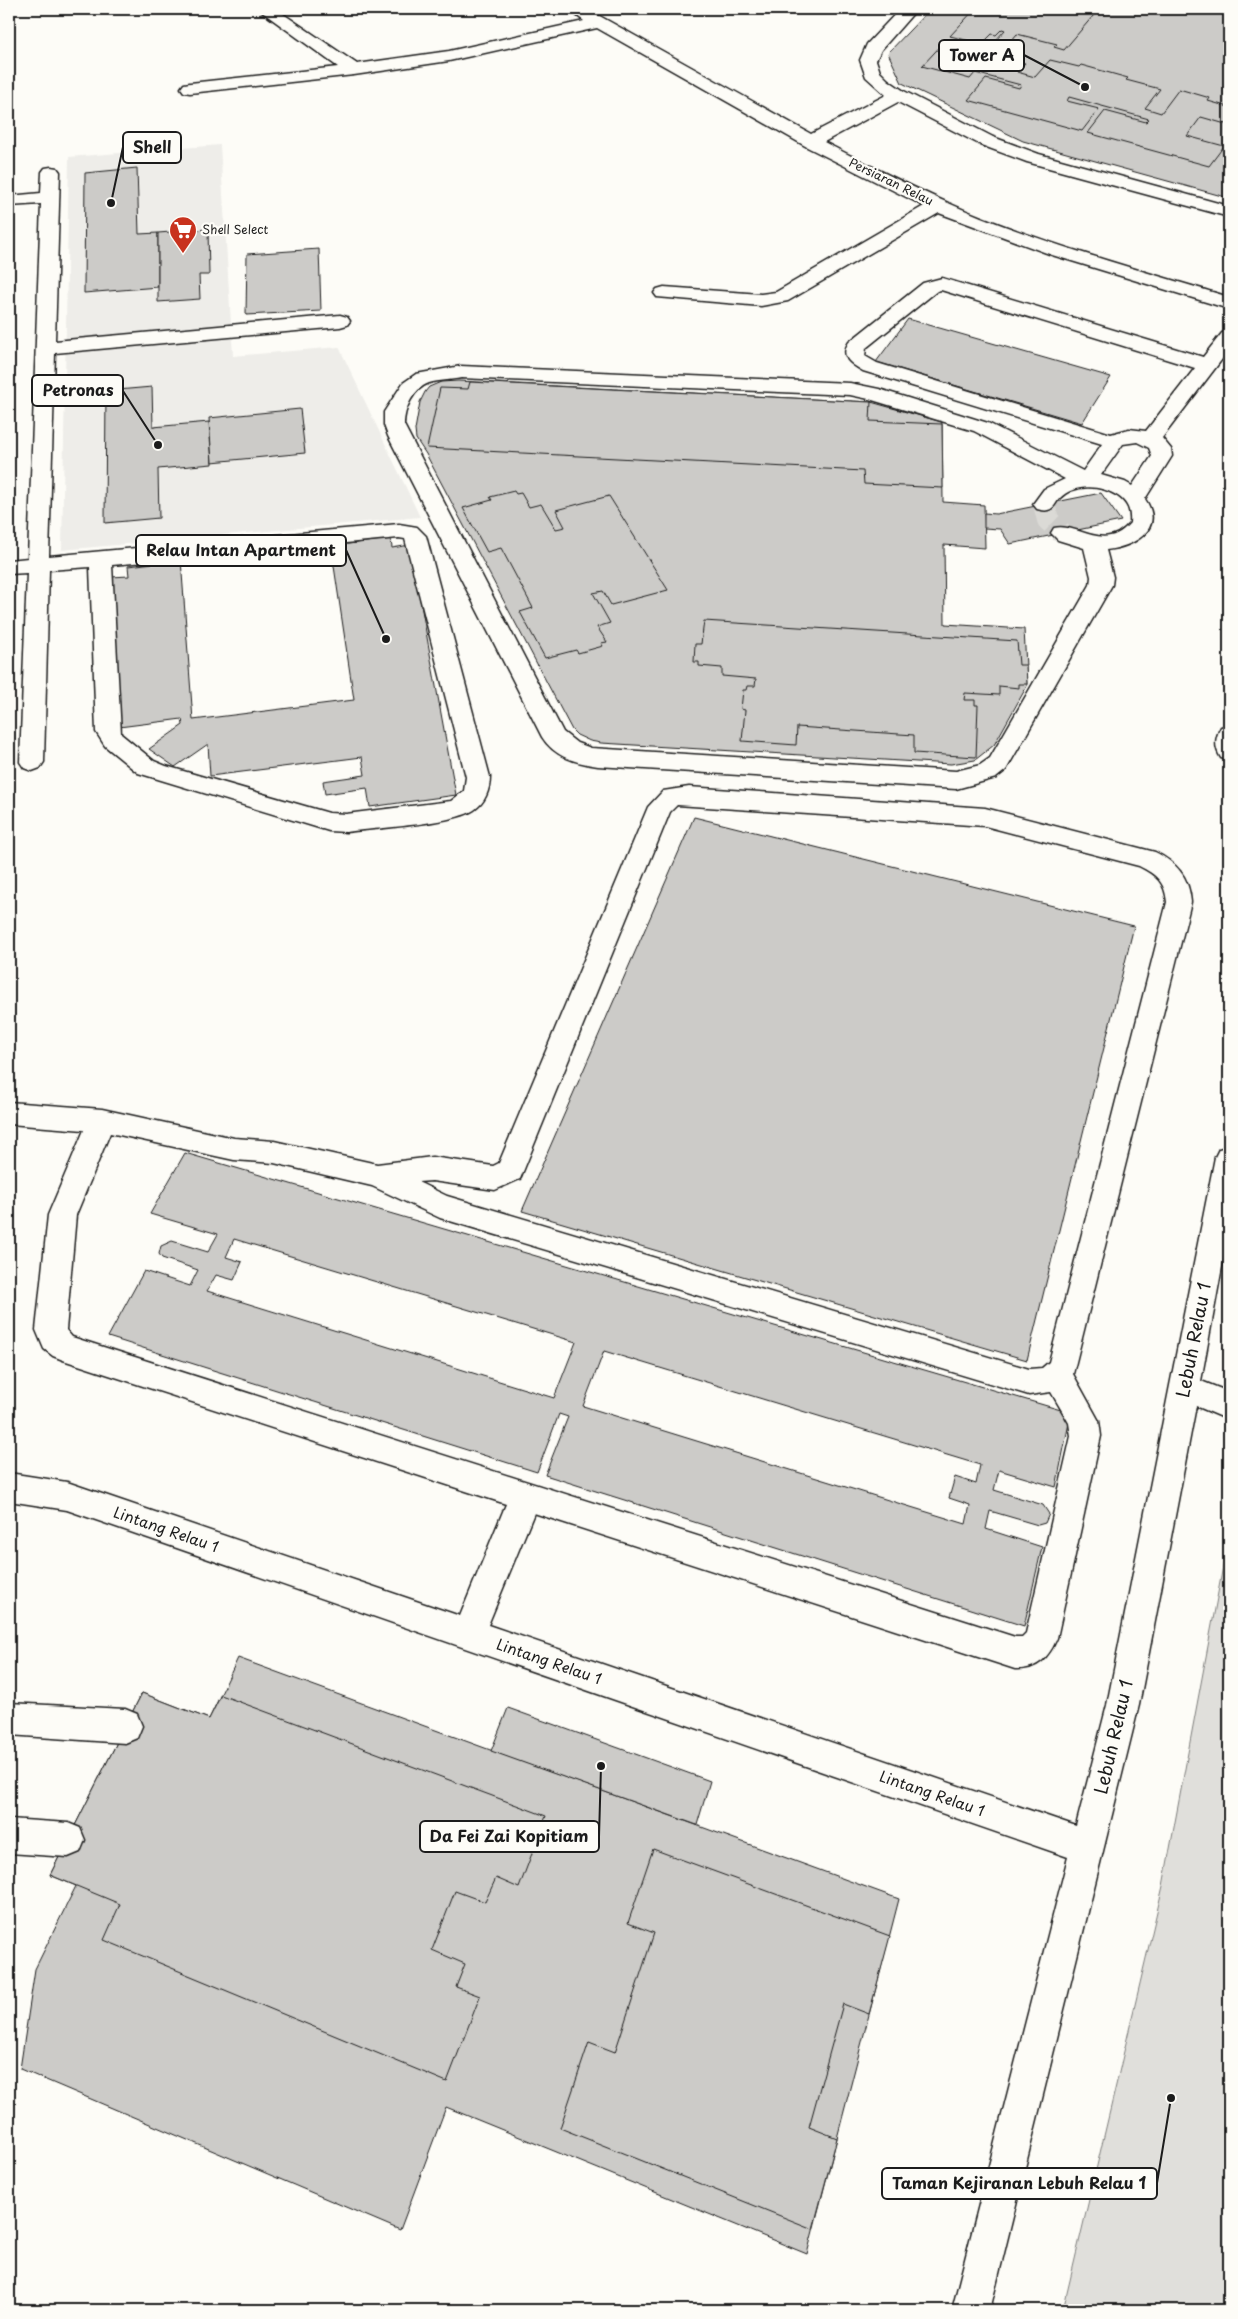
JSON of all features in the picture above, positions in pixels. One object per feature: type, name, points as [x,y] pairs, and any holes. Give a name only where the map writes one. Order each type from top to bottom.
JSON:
[{"type":"street","points":[[266,9],[354,70]]},
{"type":"street","name":"Persiaran Relau","points":[[576,9],[895,186],[971,220],[1071,256],[1229,303]]},
{"type":"street","points":[[909,9],[873,48],[868,60],[872,73],[882,84],[898,95],[987,141],[1033,158],[1229,212]]},
{"type":"street","points":[[190,88],[354,70],[449,56],[600,22]]},
{"type":"street","points":[[812,141],[898,95]]},
{"type":"street","points":[[32,762],[51,172]]},
{"type":"street","points":[[9,201],[50,198]]},
{"type":"street","points":[[664,293],[761,300],[781,297],[940,205]]},
{"type":"street","points":[[830,389],[856,358],[856,346],[936,284],[949,285],[1208,365]]},
{"type":"street","points":[[45,348],[340,322]]},
{"type":"street","points":[[1151,439],[1229,337]]},
{"type":"street","points":[[856,358],[870,367],[1113,441]]},
{"type":"street","points":[[1086,481],[981,426],[872,393],[830,389],[461,372],[423,378],[410,388],[394,412],[394,425],[398,436],[554,736],[565,748],[579,755],[598,758],[956,780],[988,772],[998,764],[1101,585],[1102,577],[1093,543]]},
{"type":"street","points":[[1086,481],[1113,441],[1127,435],[1151,439],[1161,447],[1162,456],[1134,500]]},
{"type":"street","points":[[1044,504],[1048,495],[1058,487],[1070,482],[1102,482],[1129,494],[1142,514],[1141,524],[1134,532],[1123,539],[1109,543],[1093,543],[1062,533]]},
{"type":"street","points":[[9,567],[399,531],[409,532],[415,536],[478,777],[479,787],[474,797],[466,804],[455,809],[346,823],[329,822],[146,767],[113,740],[108,732],[101,559]]},
{"type":"street","points":[[1229,733],[1227,738],[1227,751],[1229,752]]},
{"type":"street","points":[[9,1113],[102,1120],[234,1149],[274,1152],[377,1176],[440,1206],[1029,1382],[1048,1380],[1058,1375],[1062,1367],[1179,902],[1178,888],[1173,877],[1162,866],[1146,859],[985,817],[689,796],[671,797],[660,807],[510,1171],[495,1178],[432,1169],[377,1176]]},
{"type":"street","points":[[102,1120],[62,1216],[51,1330],[54,1340],[63,1347],[1015,1654],[1024,1654],[1037,1646],[1041,1638],[1086,1436],[1084,1421],[1058,1375]]},
{"type":"street","name":"Lebuh Relau 1","points":[[972,2310],[1123,1705],[1229,1157]]},
{"type":"street","points":[[1185,1388],[1229,1406]]},
{"type":"street","name":"Lintang Relau 1","points":[[9,1487],[67,1496],[1088,1847]]},
{"type":"street","points":[[468,1634],[525,1496]]},
{"type":"street","points":[[9,1719],[124,1726]]},
{"type":"street","points":[[9,1836],[68,1840]]},
{"type":"shaded area","points":[[220,145],[233,356],[339,347],[420,517],[62,550],[69,157]]},
{"type":"shaded area","points":[[1229,1534],[1229,2310],[1063,2310],[1163,1886]]},
{"type":"building","points":[[930,9],[1229,9],[1229,198],[1023,141],[902,83],[888,53]]},
{"type":"building","points":[[975,9],[1099,9],[1064,50],[1054,47],[1057,44],[1017,34],[998,56],[1025,63],[1017,72],[1035,77],[1050,60],[1079,67],[1081,65],[1160,89],[1145,108],[1161,113],[1179,89],[1210,98],[1208,101],[1229,107],[1229,125],[1201,117],[1187,136],[1224,146],[1209,166],[1088,133],[1105,111],[1146,122],[1149,119],[1069,97],[1067,101],[1099,109],[1082,131],[968,100],[986,79],[1019,88],[1021,85],[975,73],[970,79],[922,66],[946,40],[986,51],[1005,30],[1002,29],[996,35],[992,34],[982,44],[950,36]]},
{"type":"building","points":[[137,168],[139,234],[158,233],[158,287],[84,293],[85,173]]},
{"type":"building","name":"Shell Select","points":[[208,229],[209,275],[199,275],[200,299],[158,302],[158,233]]},
{"type":"building","points":[[319,249],[321,311],[246,315],[247,254]]},
{"type":"building","points":[[908,319],[1111,377],[1082,423],[876,362]]},
{"type":"building","points":[[458,381],[871,402],[942,422],[943,502],[984,505],[985,548],[944,545],[945,624],[1024,629],[1027,686],[994,745],[975,760],[951,764],[601,743],[590,741],[577,735],[572,730],[426,454],[416,439],[415,430],[420,402],[425,392],[429,387],[441,382]]},
{"type":"building","points":[[470,382],[871,402],[870,421],[942,424],[943,488],[864,484],[863,471],[427,448],[440,388],[468,389]]},
{"type":"building","points":[[152,387],[153,427],[209,422],[212,464],[158,469],[159,518],[105,523],[106,391]]},
{"type":"building","points":[[300,409],[305,453],[212,462],[209,418]]},
{"type":"building","points":[[514,491],[516,494],[521,493],[529,507],[541,504],[556,529],[565,527],[556,510],[609,496],[668,590],[611,605],[603,591],[593,593],[610,623],[597,627],[607,642],[601,643],[603,646],[578,653],[576,650],[545,658],[520,612],[533,608],[501,548],[487,552],[463,508],[492,500],[490,497]]},
{"type":"building","points":[[1101,493],[1121,521],[1010,544],[1000,529],[984,528],[984,513],[996,514]]},
{"type":"building","points":[[391,539],[392,548],[410,545],[456,795],[370,807],[367,788],[325,794],[323,781],[365,775],[362,757],[210,776],[208,744],[175,767],[149,749],[183,725],[182,719],[119,727],[111,577],[129,576],[128,566],[181,560],[193,720],[354,700],[331,546]]},
{"type":"building","points":[[704,621],[1017,641],[1019,665],[1026,665],[1027,684],[1019,684],[1019,688],[999,686],[999,695],[965,693],[964,700],[975,700],[975,705],[978,705],[976,757],[914,753],[914,735],[797,727],[796,745],[742,741],[745,710],[741,709],[743,690],[746,690],[747,686],[755,686],[756,679],[722,676],[722,668],[699,666],[699,662],[694,662],[695,644],[701,644]]},
{"type":"building","points":[[694,817],[1134,926],[1027,1360],[522,1211]]},
{"type":"building","points":[[185,1153],[1071,1413],[1056,1487],[999,1470],[994,1490],[1043,1505],[1049,1514],[1045,1523],[1038,1525],[990,1511],[986,1529],[1042,1547],[1024,1626],[545,1475],[568,1417],[559,1414],[537,1472],[108,1337],[144,1271],[190,1286],[198,1270],[162,1258],[159,1254],[161,1246],[172,1241],[208,1252],[218,1234],[150,1214]],"holes":[[[234,1239],[576,1342],[554,1398],[207,1291],[216,1275],[234,1280],[242,1262],[226,1257]],[[604,1351],[980,1465],[976,1484],[955,1477],[949,1498],[970,1505],[966,1524],[583,1406]]]},
{"type":"building","points":[[238,1658],[899,1899],[807,2254],[446,2107],[400,2230],[20,2069],[35,1969],[76,1886],[50,1875],[142,1693],[209,1719]]},
{"type":"building","points":[[142,1693],[209,1719],[221,1695],[546,1816],[519,1888],[496,1878],[485,1902],[455,1891],[432,1950],[465,1964],[456,1987],[480,1996],[447,2082],[104,1940],[120,1904],[50,1875]]},
{"type":"building","points":[[508,1708],[710,1781],[697,1825],[491,1751]]},
{"type":"building","points":[[653,1849],[890,1936],[869,2014],[843,2004],[809,2127],[837,2138],[813,2229],[560,2128],[589,2042],[615,2052],[654,1933],[628,1923]]},
{"type":"tunnel","points":[[1044,504],[1048,520],[1062,533]]},
{"type":"place","name":"Tower A","points":[[1085,87]]},
{"type":"place","name":"Shell","points":[[111,203]]},
{"type":"place","name":"Shell Select","points":[[183,254]]},
{"type":"place","name":"Petronas","points":[[158,445]]},
{"type":"place","name":"Relau Intan Apartment","points":[[386,639]]},
{"type":"place","name":"Da Fei Zai Kopitiam","points":[[601,1766]]},
{"type":"place","name":"Taman Kejiranan Lebuh Relau 1","points":[[1171,2098]]}]
